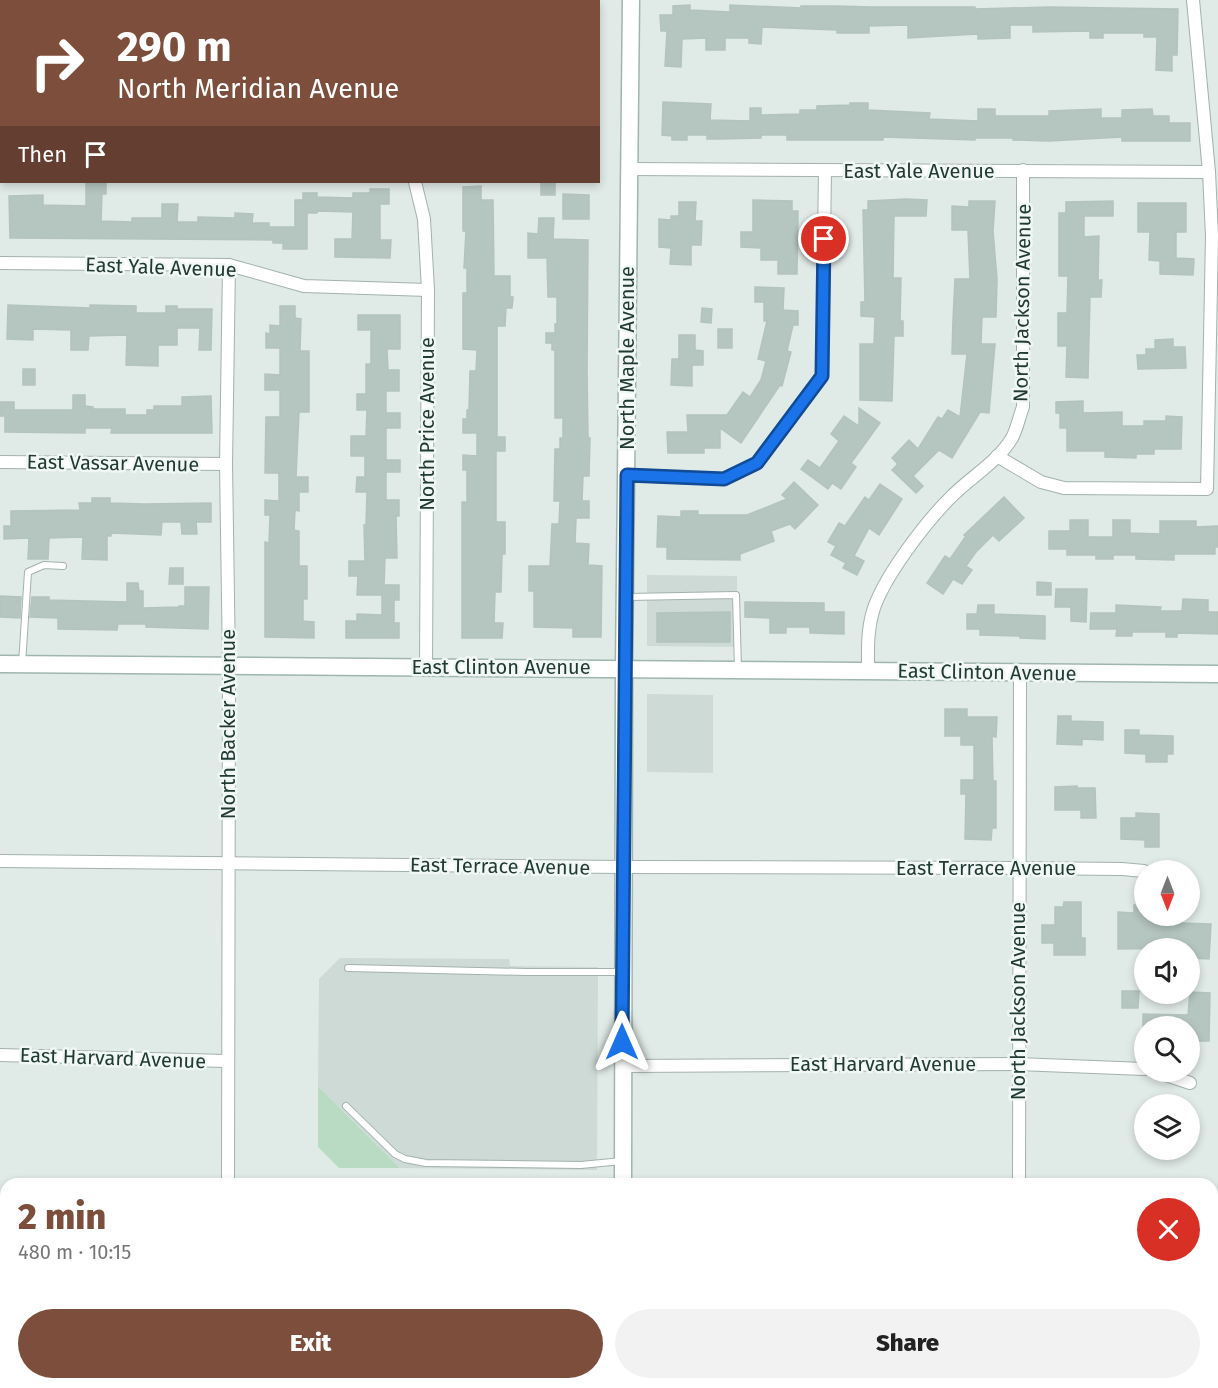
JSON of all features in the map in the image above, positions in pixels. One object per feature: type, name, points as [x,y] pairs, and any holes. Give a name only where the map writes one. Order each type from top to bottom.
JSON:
[{"type":"main road","name":"North Maple Avenue","points":[[622,1178],[624,668],[631,0]]},
{"type":"main road","name":"East Clinton Avenue","points":[[0,664],[1218,674]]},
{"type":"street","points":[[997,456],[1041,483],[1064,488],[1207,489],[1212,236],[1209,172],[1193,0]]},
{"type":"street","name":"East Yale Avenue","points":[[628,169],[1209,172]]},
{"type":"street","name":"North Jackson Avenue","points":[[868,670],[868,638],[873,611],[883,587],[937,513],[950,498],[997,456],[1012,438],[1023,407],[1023,170]]},
{"type":"street","points":[[627,475],[724,479],[757,463],[822,376],[825,171]]},
{"type":"street","name":"North Price Avenue","points":[[415,183],[424,219],[428,290],[426,667]]},
{"type":"street","name":"East Yale Avenue","points":[[0,263],[229,265],[304,286],[428,290]]},
{"type":"street","name":"North Backer Avenue","points":[[228,1178],[226,1061],[229,666],[226,464],[229,265]]},
{"type":"street","name":"East Vassar Avenue","points":[[0,462],[226,464]]},
{"type":"street","name":"North Jackson Avenue","points":[[1019,1178],[1020,674]]},
{"type":"street","name":"East Terrace Avenue","points":[[0,861],[1134,870]]},
{"type":"street","name":"East Harvard Avenue","points":[[0,1055],[226,1061]]},
{"type":"street","name":"East Harvard Avenue","points":[[622,1066],[1018,1064],[1134,1069]]},
{"type":"lane","points":[[22,664],[28,572],[44,565],[63,566]]},
{"type":"lane","points":[[625,597],[736,595],[738,669]]},
{"type":"lane","points":[[348,968],[623,972]]},
{"type":"lane","points":[[346,1106],[395,1155],[405,1160],[581,1165],[622,1161]]},
{"type":"shaded area","points":[[647,575],[737,576],[737,647],[647,646]]},
{"type":"shaded area","points":[[647,694],[713,695],[713,773],[647,772]]},
{"type":"shaded area","points":[[340,958],[509,959],[510,966],[598,967],[597,1170],[400,1168],[318,1086],[319,979]]},
{"type":"green space","points":[[318,1086],[400,1168],[339,1168],[318,1147]]},
{"type":"building","points":[[690,5],[690,10],[730,12],[730,5],[801,8],[801,6],[834,6],[1178,9],[1177,55],[1172,55],[1172,71],[1156,70],[1157,37],[1144,37],[1144,33],[1103,33],[1103,38],[1090,38],[1090,31],[1033,32],[1033,25],[1010,25],[1010,38],[978,39],[978,34],[908,38],[908,25],[869,26],[869,33],[762,27],[761,44],[749,43],[749,38],[725,38],[725,50],[706,50],[706,38],[682,39],[681,67],[665,66],[667,31],[661,31],[660,15],[673,15],[673,6]]},
{"type":"building","points":[[663,102],[711,104],[710,120],[750,121],[750,108],[761,108],[761,115],[800,114],[800,110],[817,110],[817,106],[850,105],[850,103],[868,103],[868,110],[930,113],[929,119],[978,121],[978,109],[995,109],[995,116],[1049,116],[1049,111],[1101,109],[1101,118],[1122,118],[1122,110],[1152,109],[1153,116],[1169,116],[1169,123],[1190,123],[1190,141],[1122,141],[1122,137],[1049,141],[1013,140],[1013,138],[975,138],[975,140],[883,137],[883,140],[787,140],[787,135],[707,139],[707,135],[687,135],[687,140],[672,140],[672,136],[662,135]]},
{"type":"building","points":[[86,183],[106,183],[106,194],[102,194],[101,221],[132,222],[132,218],[162,218],[162,204],[178,204],[177,222],[198,222],[198,217],[235,218],[235,213],[253,214],[252,223],[269,223],[269,227],[295,227],[295,200],[303,200],[303,193],[317,193],[317,197],[353,198],[353,193],[370,193],[370,189],[389,189],[389,204],[380,204],[380,240],[391,240],[390,258],[335,257],[335,239],[352,239],[353,212],[307,213],[307,249],[283,249],[283,243],[273,243],[273,240],[10,238],[9,196],[43,195],[43,205],[86,206]]},
{"type":"building","points":[[541,183],[555,183],[555,195],[541,195]]},
{"type":"building","points":[[481,186],[481,200],[493,200],[494,276],[510,276],[510,297],[513,297],[512,308],[506,308],[505,326],[497,326],[497,437],[505,437],[505,451],[496,451],[496,522],[505,522],[505,554],[502,554],[501,592],[495,592],[494,623],[503,623],[502,638],[462,638],[462,502],[467,502],[467,470],[463,470],[463,455],[477,456],[477,433],[463,433],[463,419],[467,419],[467,410],[469,410],[470,371],[476,371],[477,350],[463,349],[463,293],[467,293],[467,268],[464,268],[466,231],[463,231],[463,187]]},
{"type":"building","points":[[563,194],[589,195],[589,219],[563,219]]},
{"type":"building","points":[[753,200],[792,201],[792,211],[798,211],[797,274],[778,274],[778,260],[761,260],[761,248],[741,247],[741,232],[753,232]]},
{"type":"building","points":[[927,200],[926,216],[894,216],[893,278],[901,278],[900,321],[903,321],[903,336],[894,336],[892,401],[860,400],[860,344],[874,344],[875,317],[861,316],[861,302],[865,302],[863,210],[868,210],[868,201]]},
{"type":"building","points":[[969,201],[995,201],[993,231],[997,279],[996,317],[982,317],[981,344],[995,344],[989,413],[980,412],[952,458],[939,450],[913,476],[923,486],[916,493],[892,470],[898,464],[892,458],[909,440],[918,449],[938,417],[942,419],[948,410],[960,417],[967,354],[952,354],[955,279],[970,279],[968,230],[952,230],[952,206],[969,207]]},
{"type":"building","points":[[1113,201],[1113,216],[1084,216],[1084,237],[1099,236],[1098,280],[1102,280],[1101,297],[1090,297],[1088,378],[1066,377],[1067,346],[1058,346],[1058,313],[1067,313],[1068,276],[1059,276],[1059,213],[1066,213],[1066,202]]},
{"type":"building","points":[[679,202],[696,202],[695,221],[702,221],[701,245],[691,245],[691,265],[670,264],[671,248],[659,247],[659,219],[671,220],[671,216],[679,216]]},
{"type":"building","points":[[1138,203],[1186,203],[1186,232],[1176,232],[1176,258],[1194,259],[1193,275],[1160,274],[1160,261],[1149,260],[1150,232],[1138,232]]},
{"type":"building","points":[[539,218],[554,218],[553,239],[588,240],[587,371],[588,438],[590,438],[589,476],[583,476],[582,501],[589,501],[589,518],[576,518],[575,543],[589,544],[588,565],[602,566],[601,637],[573,637],[573,628],[534,627],[534,591],[529,591],[529,566],[550,566],[552,524],[559,524],[560,501],[554,501],[555,449],[560,449],[560,438],[563,438],[563,418],[555,418],[555,350],[552,350],[552,343],[546,343],[546,333],[555,333],[557,297],[548,297],[547,258],[528,258],[528,233],[538,234]]},
{"type":"building","points":[[755,287],[784,288],[783,310],[798,311],[798,325],[793,325],[787,351],[791,352],[782,386],[780,385],[741,443],[720,428],[720,448],[704,448],[704,453],[668,453],[667,432],[688,432],[687,415],[727,415],[743,392],[750,397],[761,380],[766,361],[758,359],[767,321],[764,321],[764,302],[755,302]]},
{"type":"building","points":[[8,305],[90,308],[90,305],[136,306],[136,313],[166,313],[166,306],[177,306],[177,309],[212,309],[211,350],[199,350],[200,328],[177,328],[177,345],[158,345],[158,366],[126,365],[127,335],[89,336],[88,350],[71,350],[71,330],[33,329],[33,340],[7,339]]},
{"type":"building","points":[[280,306],[295,306],[295,318],[301,319],[300,351],[309,351],[309,412],[299,412],[296,477],[308,477],[308,492],[299,492],[299,511],[295,510],[294,530],[299,531],[299,566],[307,566],[307,599],[303,599],[303,621],[314,622],[314,638],[265,637],[265,542],[269,543],[270,515],[265,515],[265,500],[279,501],[279,473],[265,473],[266,417],[280,417],[280,390],[265,390],[265,374],[280,375],[280,348],[266,348],[266,333],[270,334],[270,325],[280,326]]},
{"type":"building","points":[[702,308],[712,309],[711,323],[701,322]]},
{"type":"building","points":[[358,315],[400,315],[400,349],[387,349],[388,370],[399,370],[399,391],[386,391],[386,413],[400,413],[400,428],[386,428],[386,460],[400,460],[400,472],[386,472],[386,500],[399,500],[399,516],[396,516],[397,558],[385,558],[384,585],[399,585],[399,600],[394,600],[394,623],[399,623],[399,638],[346,638],[346,621],[357,621],[357,614],[382,615],[382,595],[357,595],[358,576],[349,576],[349,561],[365,561],[364,525],[366,525],[367,492],[356,492],[357,477],[365,477],[365,456],[351,456],[351,436],[366,436],[367,410],[357,410],[357,394],[366,394],[366,364],[371,364],[371,330],[358,330]]},
{"type":"building","points":[[718,329],[732,329],[732,348],[718,348]]},
{"type":"building","points":[[679,335],[695,335],[695,350],[703,351],[703,365],[692,365],[692,386],[671,385],[672,359],[679,359]]},
{"type":"building","points":[[1173,339],[1173,347],[1185,347],[1186,368],[1138,369],[1137,355],[1146,355],[1146,349],[1155,349],[1155,340]]},
{"type":"building","points":[[23,369],[35,369],[35,385],[23,385]]},
{"type":"building","points":[[73,395],[85,395],[85,406],[93,407],[93,409],[125,409],[125,415],[147,415],[147,410],[154,410],[154,406],[182,406],[182,397],[211,396],[212,433],[111,433],[112,428],[85,428],[85,433],[5,432],[5,416],[0,416],[0,402],[14,402],[14,410],[73,410]]},
{"type":"building","points":[[1083,401],[1083,413],[1122,412],[1122,426],[1144,426],[1144,421],[1166,421],[1166,416],[1182,417],[1181,449],[1154,449],[1154,454],[1136,454],[1136,458],[1105,457],[1105,451],[1067,451],[1067,428],[1060,428],[1060,413],[1056,413],[1056,402]]},
{"type":"building","points":[[859,408],[880,423],[851,463],[856,467],[841,489],[832,483],[828,489],[801,469],[808,460],[820,468],[839,441],[831,434],[844,416],[859,426]]},
{"type":"building","points":[[794,482],[818,505],[795,529],[790,524],[771,531],[774,541],[740,554],[740,560],[667,559],[667,547],[657,547],[658,516],[681,517],[681,511],[698,511],[698,515],[747,515],[787,499],[782,495]]},
{"type":"building","points":[[880,484],[902,499],[879,535],[869,528],[854,556],[864,561],[857,575],[843,568],[846,563],[831,555],[836,546],[828,542],[839,523],[845,526],[865,497],[869,500]]},
{"type":"building","points":[[1004,497],[1024,518],[999,541],[993,535],[976,552],[966,566],[972,570],[962,584],[953,579],[943,594],[927,583],[945,556],[950,559],[966,536],[964,535]]},
{"type":"building","points":[[92,498],[110,498],[110,503],[211,503],[211,522],[196,522],[197,534],[182,534],[181,522],[162,522],[161,535],[111,533],[111,536],[107,536],[107,560],[82,559],[83,537],[49,538],[48,559],[28,559],[29,538],[4,539],[4,526],[11,526],[11,511],[80,510],[79,503],[92,503]]},
{"type":"building","points":[[1070,520],[1088,520],[1088,537],[1113,537],[1113,520],[1130,520],[1130,533],[1160,534],[1160,521],[1196,521],[1196,527],[1218,526],[1218,547],[1215,547],[1215,554],[1174,554],[1174,560],[1136,559],[1136,555],[1113,555],[1113,559],[1096,559],[1096,555],[1067,555],[1067,549],[1049,549],[1049,531],[1070,531]]},
{"type":"building","points":[[170,568],[183,568],[183,584],[169,584]]},
{"type":"building","points":[[1037,582],[1051,583],[1051,595],[1037,595]]},
{"type":"building","points":[[127,583],[138,583],[139,591],[143,591],[143,608],[185,606],[185,587],[209,587],[208,629],[118,624],[117,630],[58,629],[58,618],[30,617],[32,597],[49,597],[49,600],[127,602]]},
{"type":"building","points":[[1056,589],[1087,589],[1086,622],[1071,621],[1071,607],[1055,607]]},
{"type":"building","points":[[0,596],[21,597],[20,618],[0,617]]},
{"type":"building","points":[[1183,599],[1208,600],[1208,612],[1218,612],[1218,634],[1177,633],[1177,637],[1166,637],[1166,632],[1132,632],[1132,636],[1116,636],[1117,629],[1090,629],[1091,613],[1116,613],[1116,605],[1161,607],[1160,611],[1182,611]]},
{"type":"building","points":[[745,602],[824,603],[824,612],[844,612],[844,634],[810,633],[810,627],[786,627],[786,633],[770,633],[770,618],[745,617]]},
{"type":"building","points":[[978,605],[994,605],[994,614],[1045,616],[1045,639],[980,635],[980,629],[967,629],[967,614],[977,614]]},
{"type":"building","points":[[730,612],[730,642],[657,642],[657,613]]},
{"type":"building","points":[[945,709],[967,709],[967,717],[997,717],[996,737],[992,736],[993,781],[996,781],[996,828],[992,828],[991,840],[965,839],[966,794],[961,794],[961,780],[974,780],[974,745],[961,745],[961,736],[945,736]]},
{"type":"building","points":[[1058,716],[1071,716],[1071,721],[1103,722],[1103,740],[1082,739],[1082,745],[1057,744]]},
{"type":"building","points":[[1125,730],[1139,730],[1139,735],[1173,736],[1173,754],[1167,754],[1167,762],[1146,762],[1146,754],[1125,753]]},
{"type":"building","points":[[1077,786],[1077,788],[1095,788],[1096,818],[1081,818],[1081,810],[1055,810],[1055,787]]},
{"type":"building","points":[[1136,813],[1159,814],[1159,847],[1145,847],[1145,840],[1121,839],[1121,818],[1136,818]]},
{"type":"building","points":[[1064,902],[1081,902],[1081,938],[1085,938],[1085,955],[1054,955],[1054,943],[1042,943],[1042,925],[1055,925],[1055,907],[1063,907]]},
{"type":"building","points":[[1118,912],[1134,913],[1134,926],[1211,924],[1209,959],[1200,959],[1200,938],[1134,938],[1134,949],[1118,949]]},
{"type":"building","points":[[1122,991],[1134,991],[1134,1004],[1138,1004],[1138,1008],[1122,1008]]},
{"type":"building","points":[[1200,992],[1210,993],[1209,1041],[1200,1041],[1200,1016],[1143,1016],[1143,1014],[1188,1015],[1189,1004],[1200,1004]]},
{"type":"route","points":[[622,1042],[627,475],[724,479],[757,463],[822,376],[824,239]]}]
